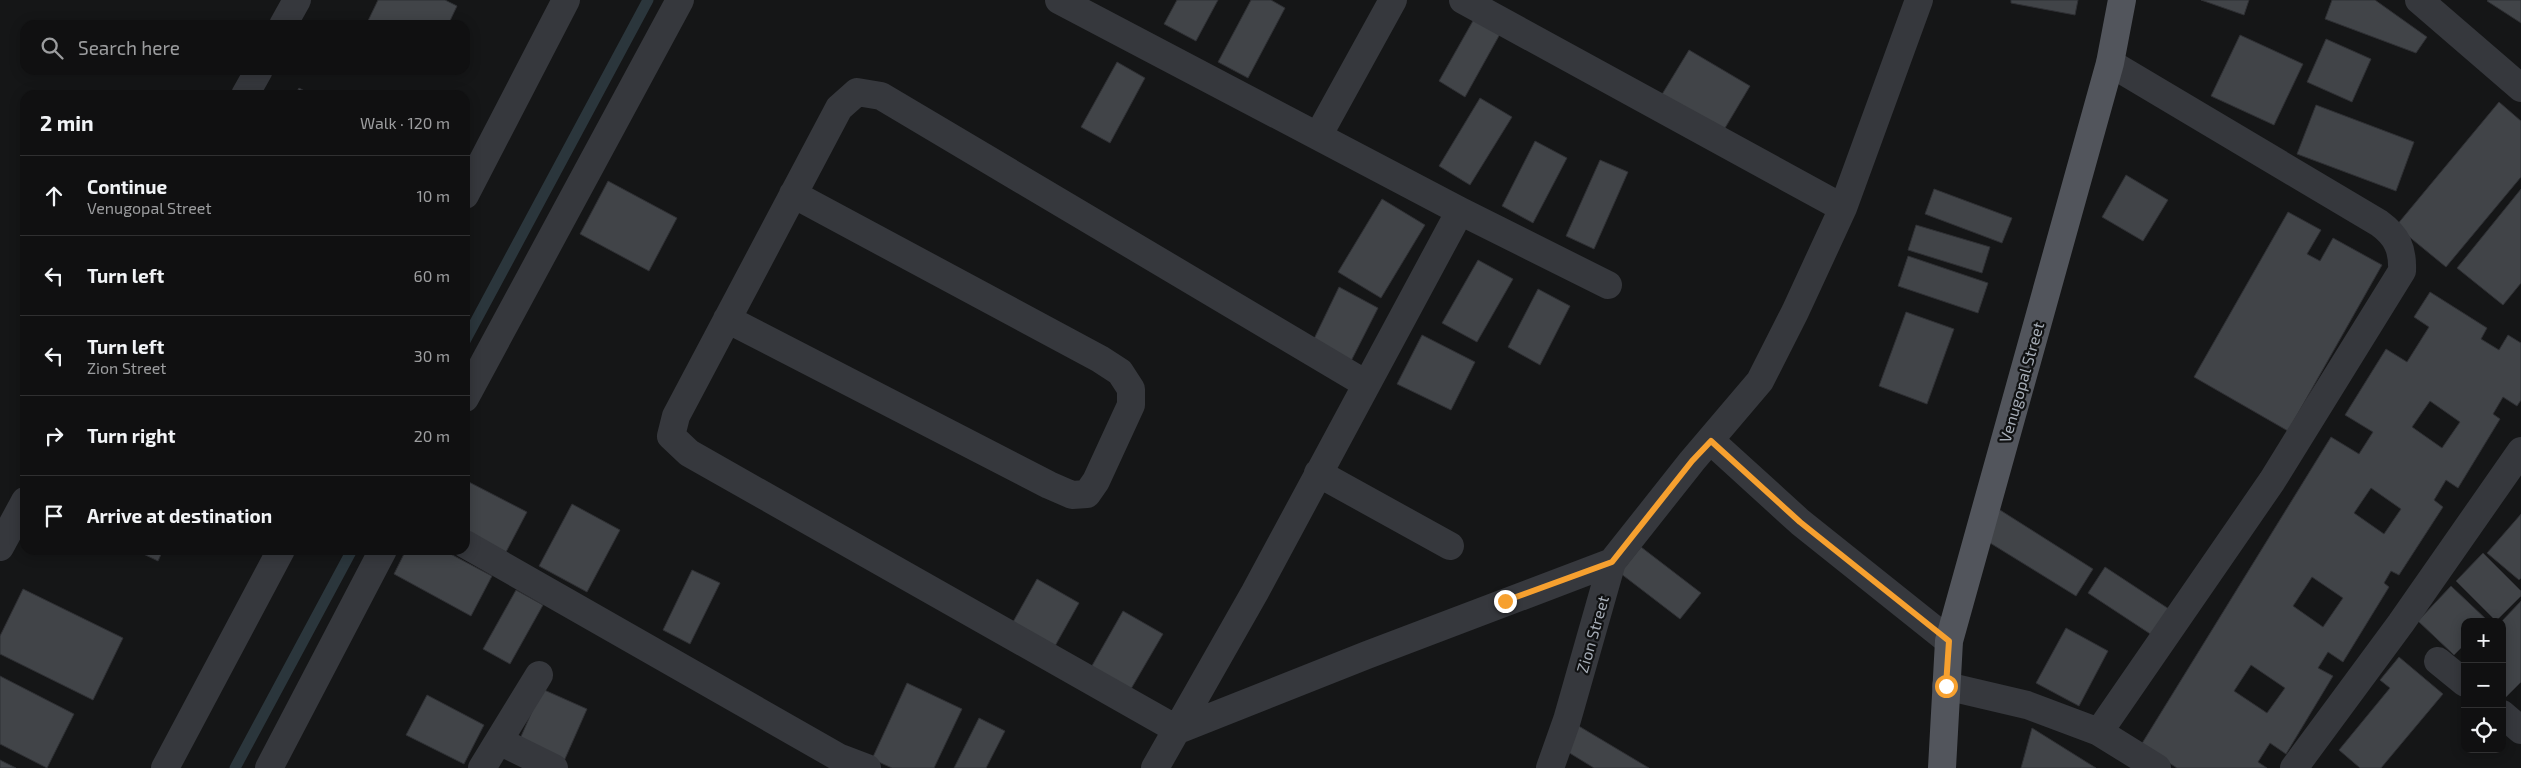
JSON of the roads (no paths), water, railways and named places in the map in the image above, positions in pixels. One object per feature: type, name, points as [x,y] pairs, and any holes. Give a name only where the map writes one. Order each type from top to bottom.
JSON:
[{"type":"main road","name":"Venugopal Street","points":[[1942,768],[1949,641],[2110,63],[2122,0]]},
{"type":"street","points":[[286,20],[297,0]]},
{"type":"street","points":[[470,185],[566,0]]},
{"type":"street","points":[[470,389],[680,0]]},
{"type":"street","points":[[1059,0],[1460,211],[1608,285]]},
{"type":"street","points":[[1318,136],[1393,0]]},
{"type":"street","points":[[1462,0],[1843,208]]},
{"type":"street","name":"Zion Street","points":[[1550,768],[1567,720],[1612,562],[1692,461],[1711,441],[1760,381],[1795,312],[1843,208],[1919,0]]},
{"type":"street","points":[[2419,0],[2521,88]]},
{"type":"street","points":[[2099,732],[2272,481],[2402,271],[2403,258],[2399,242],[2379,222],[2110,63]]},
{"type":"street","points":[[248,90],[256,75]]},
{"type":"street","points":[[1178,730],[689,453],[672,436],[676,416],[839,108],[857,92],[881,96],[1366,384]]},
{"type":"street","points":[[727,319],[1049,486],[1072,495],[1087,494],[1096,481],[1131,405],[1132,389],[1120,372],[1100,359],[793,194]]},
{"type":"street","points":[[1155,768],[1178,730],[1460,211]]},
{"type":"street","points":[[1711,441],[1800,522],[1949,641]]},
{"type":"street","points":[[2294,768],[2401,624],[2521,451]]},
{"type":"street","points":[[1318,473],[1450,546]]},
{"type":"street","points":[[470,547],[835,762],[867,768]]},
{"type":"street","points":[[165,768],[278,555]]},
{"type":"street","points":[[269,768],[380,555]]},
{"type":"street","points":[[1178,730],[1422,633],[1612,562]]},
{"type":"street","points":[[2438,661],[2461,680]]},
{"type":"street","points":[[482,768],[539,675]]},
{"type":"street","points":[[1946,686],[2027,705],[2099,732],[2157,768]]},
{"type":"street","points":[[2506,717],[2521,730]]},
{"type":"street","points":[[499,741],[554,768]]},
{"type":"waterway","points":[[470,332],[648,0]]},
{"type":"waterway","points":[[235,768],[349,555]]}]
